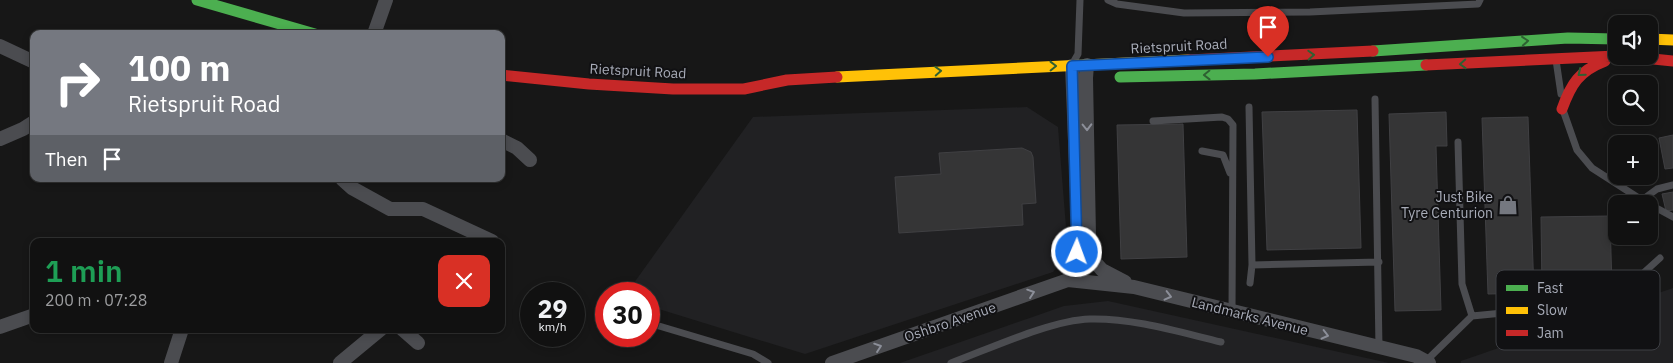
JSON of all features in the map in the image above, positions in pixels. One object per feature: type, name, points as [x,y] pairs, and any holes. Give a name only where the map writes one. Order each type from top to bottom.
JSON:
[{"type":"street","points":[[197,0],[301,30]]},
{"type":"street","points":[[375,30],[386,0]]},
{"type":"street","name":"Rietspruit Road","points":[[505,75],[589,84],[673,89],[744,89],[774,83],[805,87],[1074,66],[1089,74],[1568,38],[1608,38]]},
{"type":"street","points":[[1658,39],[1673,40]]},
{"type":"street","points":[[1483,44],[1503,52],[1546,54],[1556,60]]},
{"type":"street","points":[[0,46],[30,60]]},
{"type":"street","name":"Rietspruit Road","points":[[1111,78],[1256,74],[1608,57]]},
{"type":"street","points":[[1658,59],[1673,61]]},
{"type":"street","points":[[1562,109],[1572,80],[1582,71],[1608,60]]},
{"type":"street","points":[[1068,280],[1076,262],[1079,242],[1074,66]]},
{"type":"street","points":[[1089,74],[1089,236],[1095,262],[1110,275],[1134,287]]},
{"type":"street","points":[[0,139],[23,130],[30,125]]},
{"type":"street","points":[[505,142],[517,148],[530,160]]},
{"type":"street","points":[[345,182],[352,188],[390,210],[423,209],[486,238]]},
{"type":"street","name":"Landmarks Avenue","points":[[1068,280],[1134,287],[1428,361]]},
{"type":"street","name":"Oshbro Avenue","points":[[832,363],[1068,280]]},
{"type":"street","points":[[0,327],[30,316]]},
{"type":"street","points":[[171,363],[181,333]]},
{"type":"street","points":[[340,363],[376,333]]},
{"type":"street","points":[[407,333],[418,343]]},
{"type":"lane","points":[[1080,0],[1074,66],[1089,74]]},
{"type":"lane","points":[[1108,0],[1117,4],[1184,13],[1310,12],[1398,8],[1441,3],[1478,4],[1480,0]]},
{"type":"lane","points":[[1398,8],[1402,0]]},
{"type":"lane","points":[[1556,60],[1562,109],[1577,150],[1592,168],[1634,195]]},
{"type":"lane","points":[[1375,99],[1379,348]]},
{"type":"lane","points":[[1249,107],[1252,265],[1250,283]]},
{"type":"lane","points":[[1153,121],[1228,118],[1233,126],[1232,312]]},
{"type":"lane","points":[[1458,142],[1462,284],[1472,316]]},
{"type":"lane","points":[[1202,151],[1223,155],[1232,178]]},
{"type":"lane","points":[[1652,195],[1657,189],[1673,185]]},
{"type":"lane","points":[[1658,210],[1673,218]]},
{"type":"lane","points":[[1647,270],[1660,258]]},
{"type":"lane","points":[[1252,265],[1379,262]]},
{"type":"lane","points":[[1428,361],[1472,316],[1496,314]]},
{"type":"lane","points":[[951,363],[1055,325],[1089,319],[1140,323],[1221,342]]},
{"type":"lane","points":[[660,326],[753,354],[768,363]]},
{"type":"shaded area","points":[[1027,107],[1058,127],[1068,252],[1053,272],[805,354],[660,309],[660,282],[635,282],[753,117]]},
{"type":"shaded area","points":[[1673,288],[1673,363],[1461,363],[1461,361],[1496,349],[1660,350],[1660,292]]},
{"type":"shaded area","points":[[1108,301],[1389,363],[900,363],[1064,306]]},
{"type":"building","points":[[1357,110],[1361,248],[1267,250],[1262,112]]},
{"type":"building","points":[[1446,112],[1447,146],[1436,146],[1441,310],[1395,311],[1389,114]]},
{"type":"building","name":"Just Bike Tyre Centurion","points":[[1528,117],[1533,270],[1496,270],[1496,294],[1488,294],[1482,118]]},
{"type":"building","points":[[1183,124],[1187,257],[1121,259],[1117,125]]},
{"type":"building","points":[[1673,135],[1673,168],[1665,169],[1659,138]]},
{"type":"building","points":[[1022,148],[1031,152],[1033,157],[1036,203],[1022,204],[1023,225],[899,233],[895,177],[941,174],[939,153]]},
{"type":"building","points":[[1673,192],[1673,210],[1666,211],[1662,194]]},
{"type":"building","points":[[1608,216],[1608,245],[1611,245],[1611,270],[1542,270],[1541,217]]},
{"type":"traffic: fast","points":[[197,0],[301,30]]},
{"type":"traffic: fast","points":[[1373,51],[1568,38],[1608,39]]},
{"type":"traffic: fast","points":[[1120,77],[1255,74],[1426,65]]},
{"type":"traffic: slow","points":[[1658,39],[1673,40]]},
{"type":"traffic: slow","points":[[837,77],[1188,60]]},
{"type":"traffic: jam","points":[[1188,60],[1373,51]]},
{"type":"traffic: jam","points":[[1426,65],[1608,56]]},
{"type":"traffic: jam","points":[[1658,59],[1673,61]]},
{"type":"traffic: jam","points":[[1562,109],[1577,79],[1589,69],[1605,61]]},
{"type":"traffic: jam","points":[[505,75],[589,84],[673,89],[744,89],[787,80],[837,77]]},
{"type":"place","name":"Just Bike Tyre Centurion","points":[[1508,205]]},
{"type":"route","points":[[1077,252],[1079,242],[1072,66],[1268,57]]}]
